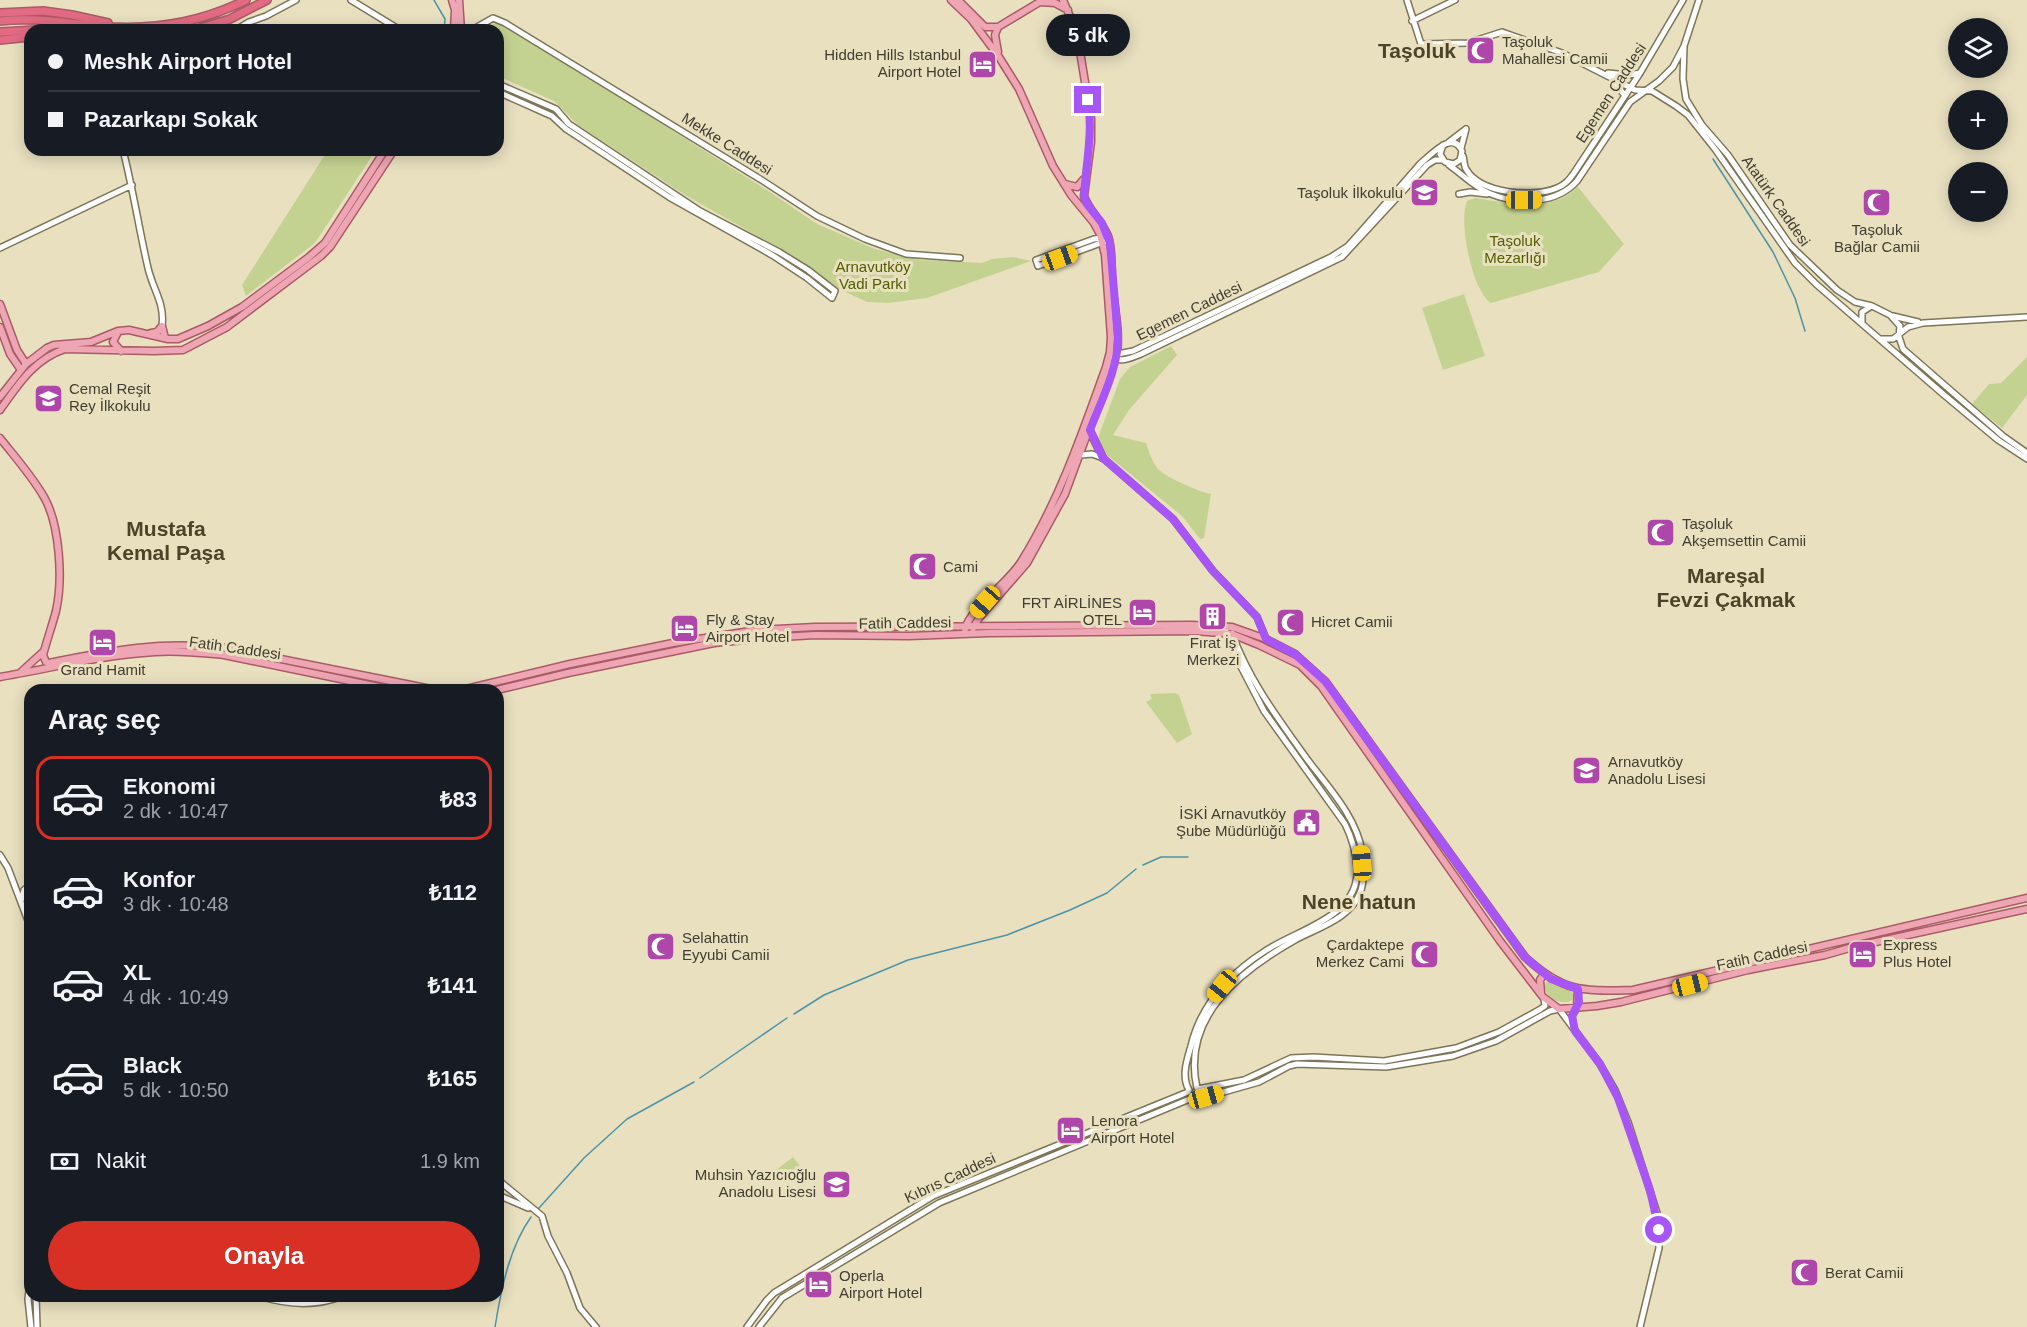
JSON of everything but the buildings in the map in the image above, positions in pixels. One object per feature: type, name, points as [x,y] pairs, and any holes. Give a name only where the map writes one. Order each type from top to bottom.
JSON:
[{"type":"highway","points":[[163,24],[216,13],[246,0]]},
{"type":"highway","points":[[212,24],[239,15],[267,0]]},
{"type":"highway","points":[[0,13],[43,11],[112,24]]},
{"type":"highway","points":[[0,21],[35,20],[86,24]]},
{"type":"highway","points":[[0,32],[24,31]]},
{"type":"highway","points":[[0,40],[24,38]]},
{"type":"main road","points":[[246,24],[296,0]]},
{"type":"main road","points":[[351,0],[390,24]]},
{"type":"main road","points":[[452,0],[459,24]]},
{"type":"main road","points":[[459,0],[460,24]]},
{"type":"main road","points":[[951,0],[971,19],[999,57],[1019,89],[1053,166],[1105,240]]},
{"type":"main road","points":[[958,0],[985,27],[998,27],[1042,1],[1055,3],[1068,10]]},
{"type":"main road","points":[[968,634],[1027,563],[1065,494],[1090,430],[1114,356],[1102,223],[1087,204],[1084,196],[1091,142],[1091,119],[1077,33],[1063,0]]},
{"type":"main road","points":[[1407,0],[1421,44],[1468,44],[1502,32],[1549,48],[1638,90],[1646,89],[1639,79],[1640,73],[1628,75],[1603,72]]},
{"type":"main road","points":[[1412,21],[1455,0]]},
{"type":"main road","name":"Egemen Caddesi","points":[[1449,142],[1466,129],[1462,151],[1466,169],[1473,177],[1493,188],[1516,193],[1554,190],[1569,179],[1640,73],[1682,1]]},
{"type":"main road","name":"Egemen Caddesi","points":[[1114,356],[1127,360],[1141,354],[1342,257],[1427,165],[1435,160],[1445,162],[1492,195],[1514,200],[1542,200],[1566,192],[1581,176],[1630,102],[1671,69],[1683,46],[1697,1]]},
{"type":"main road","name":"Mekke Caddesi","points":[[482,24],[493,18],[505,23],[633,100],[817,216],[865,239],[906,254],[960,258]]},
{"type":"main road","points":[[998,27],[995,35],[999,57]]},
{"type":"main road","name":"Atatürk Caddesi","points":[[1683,46],[1683,79],[1686,99],[1692,111],[1728,155],[1796,252],[1846,297],[1890,315],[1923,323]]},
{"type":"main road","points":[[1603,72],[1616,83],[1625,96]]},
{"type":"main road","points":[[504,86],[556,109],[560,118]]},
{"type":"main road","name":"Atatürk Caddesi","points":[[1646,89],[1658,94],[1688,115],[1727,165],[1795,263],[1879,339],[1998,440],[2027,459]]},
{"type":"main road","points":[[504,95],[560,118],[670,195],[772,255],[832,298],[835,291],[808,270],[779,252],[670,195]]},
{"type":"main road","points":[[1449,142],[1456,143],[1462,151],[1457,162],[1445,162],[1440,151],[1443,145],[1449,142]]},
{"type":"main road","name":"Egemen Caddesi","points":[[1114,356],[1133,351],[1339,252],[1358,235],[1421,163],[1443,145]]},
{"type":"main road","points":[[125,156],[148,271],[163,308],[162,326],[165,338]]},
{"type":"main road","points":[[0,410],[30,370],[55,352],[65,349],[183,350],[228,327],[243,310],[325,243],[382,156]]},
{"type":"main road","points":[[0,398],[23,367],[46,348],[54,345],[91,342],[118,331],[129,330],[178,339],[243,310],[321,256],[330,247],[390,156]]},
{"type":"main road","points":[[1065,184],[1077,187],[1086,173]]},
{"type":"main road","points":[[0,248],[132,185]]},
{"type":"main road","points":[[1459,194],[1470,192],[1492,195]]},
{"type":"main road","points":[[1037,263],[1094,239],[1105,240]]},
{"type":"main road","points":[[0,304],[23,367]]},
{"type":"main road","points":[[1862,323],[1862,312],[1872,306]]},
{"type":"main road","points":[[1890,315],[1900,326],[1903,349],[1995,430],[2027,453]]},
{"type":"main road","points":[[1879,339],[1893,339],[1908,327],[1923,323],[2027,317]]},
{"type":"main road","points":[[152,335],[162,326]]},
{"type":"main road","points":[[0,327],[10,354],[23,367]]},
{"type":"main road","points":[[118,331],[113,342],[121,351]]},
{"type":"main road","points":[[152,335],[157,342],[154,351]]},
{"type":"main road","points":[[968,634],[965,626],[1016,569],[1046,518],[1066,477],[1114,356]]},
{"type":"main road","points":[[1090,430],[1103,458]]},
{"type":"main road","points":[[0,438],[45,499],[54,527],[58,560],[58,594],[44,650],[44,660],[49,663]]},
{"type":"main road","points":[[1081,455],[1092,454],[1103,458],[1173,519],[1213,571],[1257,617],[1266,639]]},
{"type":"main road","name":"Fatih Caddesi","points":[[482,684],[625,652],[728,634],[815,627],[1192,625],[1266,639],[1295,654],[1331,689],[1525,957],[1544,974],[1578,989],[1633,990],[2027,898]]},
{"type":"main road","points":[[1198,1096],[1193,1067],[1205,1019],[1227,990],[1262,960],[1337,919],[1350,908],[1360,892],[1364,877],[1358,838],[1344,816],[1264,711],[1228,630]]},
{"type":"main road","name":"Fatih Caddesi","points":[[504,688],[568,672],[714,643],[815,636],[1228,630],[1292,660],[1306,670],[1321,686],[1500,941],[1543,997],[1559,1009],[1621,1002],[1754,969],[2027,909]]},
{"type":"main road","points":[[31,672],[49,663],[114,649],[156,645],[197,645],[237,650],[406,684]]},
{"type":"main road","points":[[18,674],[32,664],[44,650]]},
{"type":"main road","name":"Fatih Caddesi","points":[[0,677],[113,656],[158,651],[224,655],[365,684]]},
{"type":"main road","points":[[531,674],[533,681]]},
{"type":"main road","points":[[1192,1098],[1184,1079],[1194,1031],[1200,1016],[1222,986],[1265,951],[1333,915],[1355,890],[1356,859],[1344,816]]},
{"type":"main road","points":[[0,855],[8,868],[24,910]]},
{"type":"main road","points":[[21,903],[24,890]]},
{"type":"main road","points":[[1197,1089],[1244,1080],[1290,1058],[1390,1060],[1469,1044],[1499,1032],[1543,1008],[1546,1003],[1539,986],[1544,974]]},
{"type":"main road","points":[[1575,1031],[1572,1016],[1577,1008],[1578,989]]},
{"type":"main road","points":[[759,1327],[782,1298],[939,1203],[1192,1098],[1206,1097],[1259,1082],[1297,1064],[1386,1067],[1453,1056],[1496,1041],[1550,1011],[1559,1009],[1600,1064],[1615,1090],[1628,1122],[1657,1213],[1659,1248],[1640,1327]]},
{"type":"main road","name":"Kıbrıs Caddesi","points":[[747,1327],[774,1293],[933,1196],[1197,1089]]},
{"type":"main road","points":[[504,1185],[543,1216],[548,1236],[567,1273],[580,1308],[596,1327]]},
{"type":"main road","points":[[504,1198],[535,1211]]},
{"type":"main road","points":[[28,1302],[31,1327]]},
{"type":"main road","points":[[36,1302],[37,1327]]},
{"type":"main road","points":[[284,1302],[304,1304],[314,1302]]},
{"type":"green space","name":"Arnavutköy Vadi Parkı","points":[[504,26],[773,194],[817,224],[875,249],[921,260],[982,263],[992,259],[1013,257],[1031,261],[927,298],[888,303],[867,302],[839,289],[796,258],[685,195],[578,125],[554,101],[504,79]]},
{"type":"green space","points":[[324,156],[372,156],[315,243],[246,296],[242,285]]},
{"type":"green space","name":"Taşoluk Mezarlığı","points":[[1578,187],[1624,244],[1599,272],[1491,303],[1478,285],[1468,255],[1464,224],[1467,201],[1475,198],[1515,204],[1542,204],[1567,195]]},
{"type":"green space","points":[[1464,294],[1485,356],[1443,370],[1422,308]]},
{"type":"green space","points":[[1171,346],[1177,355],[1129,410],[1113,435],[1146,443],[1158,469],[1183,484],[1211,494],[1204,538],[1200,539],[1182,516],[1107,455],[1099,442],[1099,435],[1120,379],[1130,367]]},
{"type":"green space","points":[[2027,357],[2027,395],[2002,428],[1972,404],[1989,384],[2001,383]]},
{"type":"green space","points":[[1175,693],[1179,695],[1192,734],[1177,743],[1146,702],[1152,699],[1150,694]]},
{"type":"green space","points":[[1549,981],[1571,991],[1574,999],[1564,1002],[1553,999],[1546,992],[1546,982]]},
{"type":"green space","points":[[793,1157],[800,1166],[783,1179],[776,1170]]},
{"type":"waterway","points":[[434,0],[445,19],[445,24]]},
{"type":"waterway","points":[[1713,159],[1773,252],[1795,298],[1805,331]]},
{"type":"waterway","points":[[1143,865],[1161,857],[1188,857]]},
{"type":"waterway","points":[[794,1014],[824,995],[908,960],[1007,935],[1070,910],[1107,893],[1136,869]]},
{"type":"waterway","points":[[700,1078],[787,1018]]},
{"type":"waterway","points":[[539,1208],[584,1158],[627,1119],[694,1082]]},
{"type":"waterway","points":[[504,1281],[517,1242],[531,1217]]},
{"type":"waterway","points":[[495,1327],[500,1302]]},
{"type":"place","name":"Taşoluk Mahallesi Camii","points":[[1481,51]]},
{"type":"place","name":"Hidden Hills Istanbul Airport Hotel","points":[[982,64]]},
{"type":"place","name":"Taşoluk İlkokulu","points":[[1424,193]]},
{"type":"place","name":"Taşoluk Bağlar Camii","points":[[1877,203]]},
{"type":"place","name":"Cemal Reşit Rey İlkokulu","points":[[48,398]]},
{"type":"place","name":"Taşoluk Akşemsettin Camii","points":[[1661,533]]},
{"type":"place","name":"Cami","points":[[922,567]]},
{"type":"place","name":"FRT AİRLİNES OTEL","points":[[1143,612]]},
{"type":"place","name":"Fırat İş Merkezi","points":[[1213,616]]},
{"type":"place","name":"Hicret Camii","points":[[1290,622]]},
{"type":"place","name":"Fly & Stay Airport Hotel","points":[[685,629]]},
{"type":"place","name":"Grand Hamit","points":[[103,643]]},
{"type":"place","name":"Arnavutköy Anadolu Lisesi","points":[[1587,771]]},
{"type":"place","name":"İSKİ Arnavutköy Şube Müdürlüğü","points":[[1307,823]]},
{"type":"place","name":"Selahattin Eyyubi Camii","points":[[661,947]]},
{"type":"place","name":"Çardaktepe Merkez Cami","points":[[1425,954]]},
{"type":"place","name":"Express Plus Hotel","points":[[1862,954]]},
{"type":"place","name":"Lenora Airport Hotel","points":[[1070,1130]]},
{"type":"place","name":"Muhsin Yazıcıoğlu Anadolu Lisesi","points":[[837,1184]]},
{"type":"place","name":"Berat Camii","points":[[1804,1273]]},
{"type":"place","name":"Operla Airport Hotel","points":[[818,1285]]},
{"type":"district","name":"Taşoluk","points":[[1417,51]]},
{"type":"district","name":"Mustafa Kemal Paşa","points":[[166,541]]},
{"type":"district","name":"Mareşal Fevzi Çakmak","points":[[1726,588]]},
{"type":"district","name":"Nene hatun","points":[[1359,902]]},
{"type":"route","points":[[1088,100],[1091,142],[1084,196],[1087,204],[1102,223],[1110,243],[1118,338],[1118,353],[1090,430],[1098,450],[1103,458],[1173,519],[1213,571],[1257,617],[1266,639],[1295,654],[1325,681],[1525,957],[1551,979],[1578,989],[1579,1002],[1572,1016],[1575,1031],[1600,1064],[1615,1090],[1650,1190],[1659,1230]]}]
